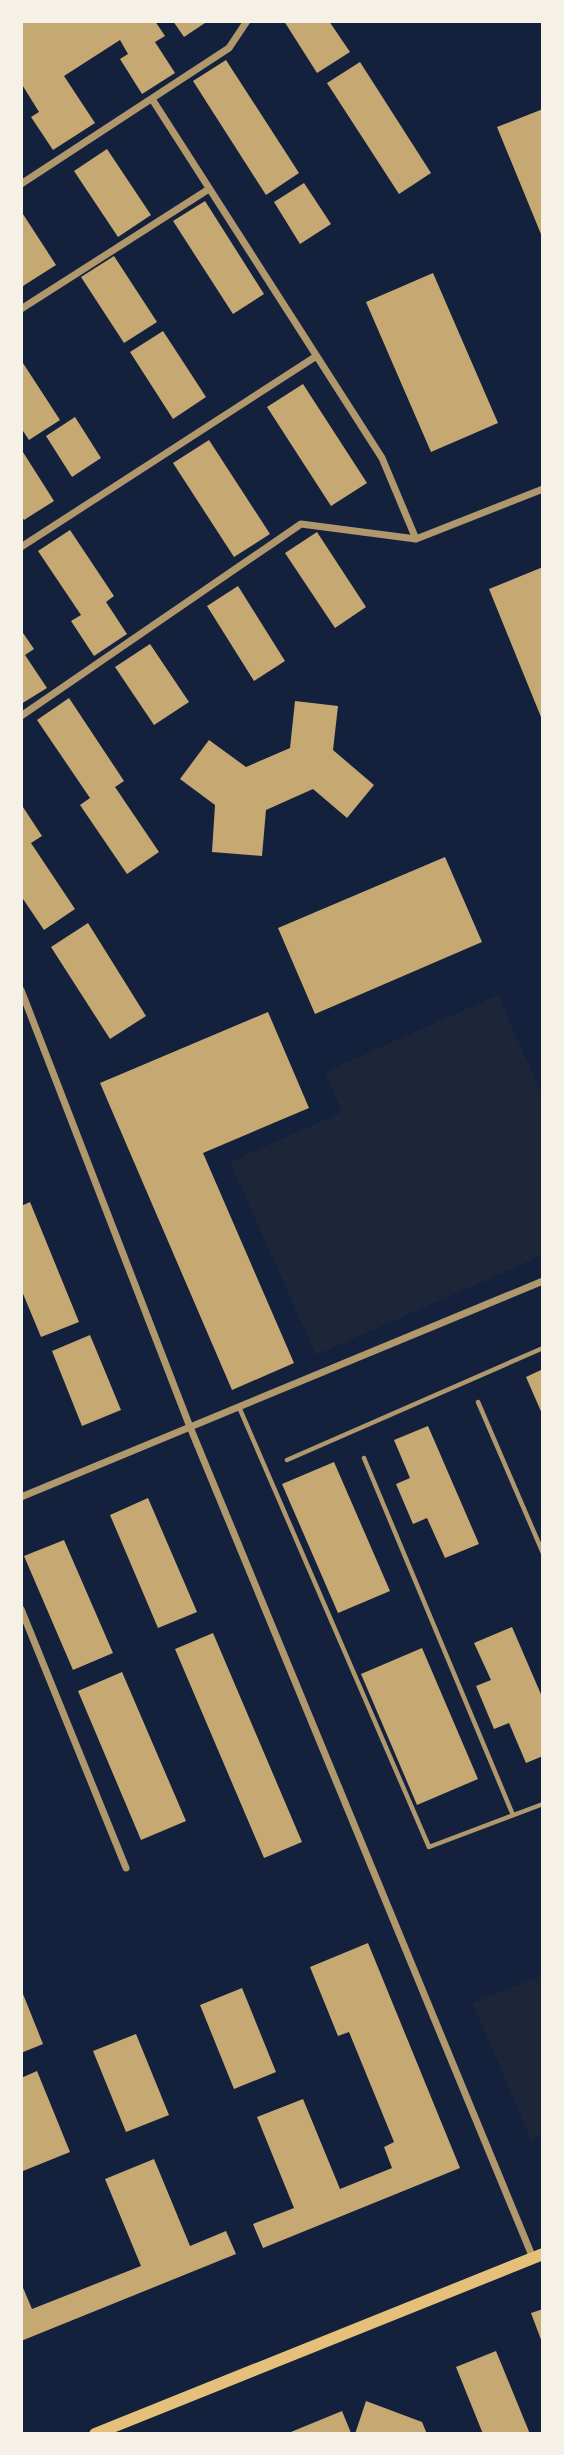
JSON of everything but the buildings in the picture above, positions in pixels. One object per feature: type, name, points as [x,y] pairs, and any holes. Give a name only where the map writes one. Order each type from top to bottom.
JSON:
[{"type":"main road","points":[[95,2434],[538,2256]]},
{"type":"street","points":[[21,184],[229,48],[247,21]]},
{"type":"street","points":[[152,99],[382,458],[416,539]]},
{"type":"street","points":[[21,309],[209,189]]},
{"type":"street","points":[[21,547],[315,357]]},
{"type":"street","points":[[21,716],[301,524],[416,539],[543,489]]},
{"type":"street","points":[[21,990],[190,1427],[538,2256]]},
{"type":"street","points":[[21,1497],[543,1281]]},
{"type":"street","points":[[21,1609],[126,1867]]},
{"type":"lane","points":[[287,1460],[543,1348]]},
{"type":"lane","points":[[478,1402],[543,1551]]},
{"type":"lane","points":[[239,1407],[429,1847],[543,1804]]},
{"type":"lane","points":[[364,1458],[513,1815]]},
{"type":"shaded area","points":[[498,995],[543,1097],[543,1255],[316,1355],[230,1162],[342,1112],[325,1072]]},
{"type":"shaded area","points":[[543,1975],[543,2134],[531,2140],[473,2003]]}]
